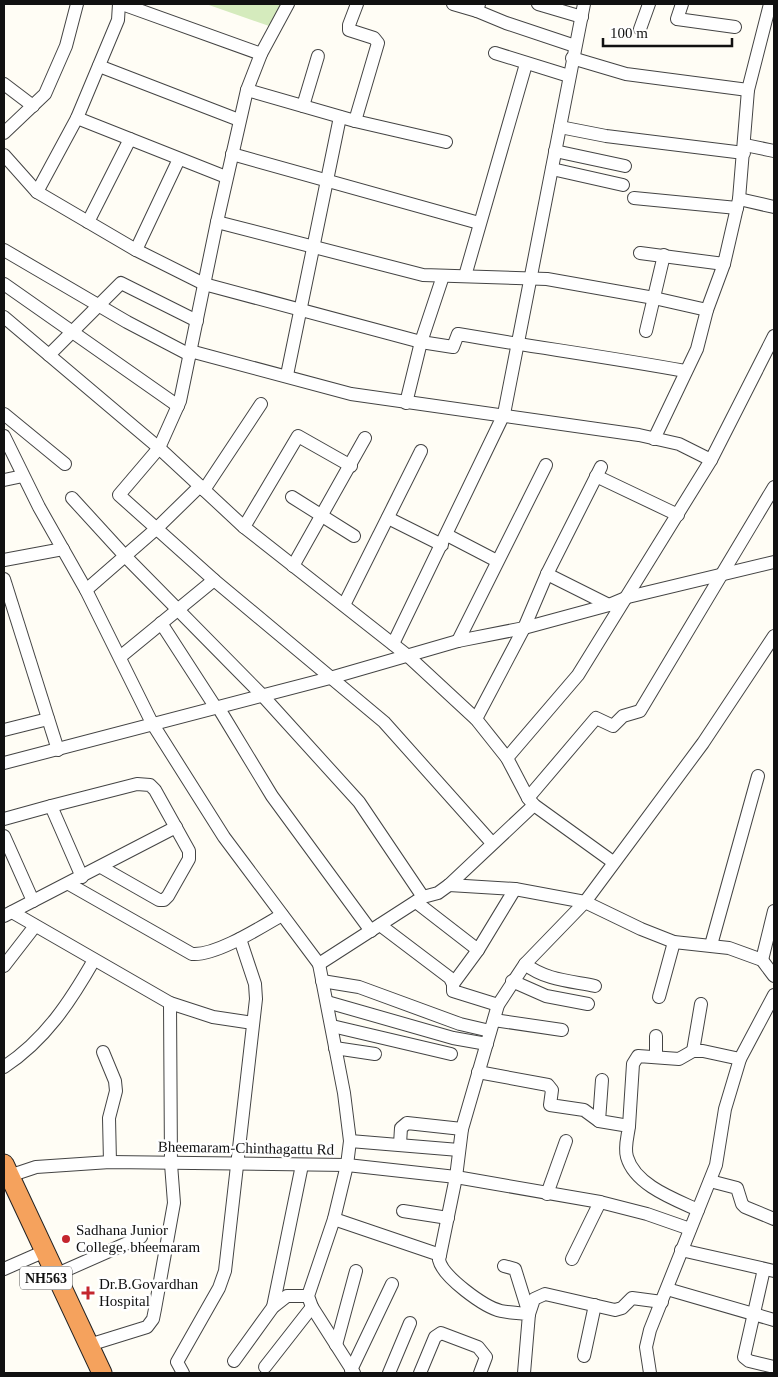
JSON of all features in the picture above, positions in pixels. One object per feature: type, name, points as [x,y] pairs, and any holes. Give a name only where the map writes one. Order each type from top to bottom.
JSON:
[{"type":"highway","name":"NH563","points":[[6,1175],[36,1255],[88,1373]]},
{"type":"highway","name":"NH563","points":[[6,1175],[102,1373]]},
{"type":"street","points":[[4,133],[45,94],[66,46],[77,4]]},
{"type":"street","points":[[37,192],[77,118],[118,20],[121,4],[261,54]]},
{"type":"street","points":[[288,4],[261,54],[247,90],[226,177],[178,406],[159,448],[119,495],[214,580],[384,722],[492,843]]},
{"type":"street","points":[[355,121],[378,44],[374,38],[349,30],[348,25],[357,4]]},
{"type":"street","points":[[453,4],[478,7],[506,23],[626,74],[748,90]]},
{"type":"street","points":[[538,4],[582,17]]},
{"type":"street","points":[[393,644],[504,414],[573,52],[584,4]]},
{"type":"street","points":[[640,29],[650,4]]},
{"type":"street","points":[[682,4],[676,19],[734,27]]},
{"type":"street","points":[[654,439],[697,349],[707,310],[724,264],[738,204],[748,90],[770,4]]},
{"type":"street","points":[[495,53],[569,76]]},
{"type":"street","points":[[304,106],[318,56]]},
{"type":"street","points":[[465,276],[478,223],[526,64]]},
{"type":"street","points":[[99,66],[239,120]]},
{"type":"street","points":[[4,84],[33,106]]},
{"type":"street","points":[[247,90],[355,121],[446,142]]},
{"type":"street","points":[[287,375],[340,117]]},
{"type":"street","points":[[77,118],[226,177]]},
{"type":"street","points":[[560,126],[606,136],[774,151]]},
{"type":"street","points":[[88,222],[130,139]]},
{"type":"street","points":[[555,151],[625,166]]},
{"type":"street","points":[[232,154],[478,223]]},
{"type":"street","points":[[4,155],[37,192],[136,250],[204,284],[421,342],[453,347],[458,334],[590,353],[685,371]]},
{"type":"street","points":[[136,250],[179,159]]},
{"type":"street","points":[[552,170],[623,185]]},
{"type":"street","points":[[634,198],[774,207]]},
{"type":"street","points":[[217,222],[423,275],[530,280],[547,279],[654,298],[707,310]]},
{"type":"street","points":[[4,250],[156,339],[190,353],[287,375],[351,394],[406,403],[504,414],[654,439],[678,444],[711,460]]},
{"type":"street","points":[[640,253],[724,264]]},
{"type":"street","points":[[646,331],[664,255]]},
{"type":"street","points":[[406,403],[421,342],[443,276]]},
{"type":"street","points":[[49,355],[121,283],[197,321]]},
{"type":"street","points":[[4,284],[178,406]]},
{"type":"street","points":[[4,317],[159,448],[244,527],[408,656],[476,719],[508,758],[531,802],[613,862]]},
{"type":"street","points":[[508,758],[578,675],[628,598],[711,460],[774,336]]},
{"type":"street","points":[[86,590],[202,488],[261,404]]},
{"type":"street","points":[[4,414],[65,464]]},
{"type":"street","points":[[4,436],[23,476],[86,590],[152,723],[224,837],[319,964],[344,1093],[350,1141],[347,1165],[456,1177],[600,1202],[647,1214],[690,1229]]},
{"type":"street","points":[[244,527],[298,436],[351,466]]},
{"type":"street","points":[[293,566],[351,466],[364,438]]},
{"type":"street","points":[[344,605],[421,451]]},
{"type":"street","points":[[458,642],[546,465]]},
{"type":"street","points":[[476,719],[524,628],[547,574],[598,472],[678,515]]},
{"type":"street","points":[[4,480],[23,476]]},
{"type":"street","points":[[319,964],[419,899],[438,893],[449,885],[531,802],[596,718],[613,726],[623,716],[640,711],[725,573],[774,487]]},
{"type":"street","points":[[292,497],[354,536]]},
{"type":"street","points":[[72,498],[125,556],[262,695],[360,802],[419,899],[478,950]]},
{"type":"street","points":[[388,518],[497,561]]},
{"type":"street","points":[[4,560],[63,549]]},
{"type":"street","points":[[4,763],[330,678],[458,642],[524,628],[628,598],[774,562]]},
{"type":"street","points":[[547,574],[609,605]]},
{"type":"street","points":[[4,579],[8,611],[58,750]]},
{"type":"street","points":[[120,657],[214,580]]},
{"type":"street","points":[[162,623],[272,796],[375,928],[450,978],[454,993],[498,1005]]},
{"type":"street","points":[[529,1314],[501,1311],[478,1299],[444,1274],[441,1267],[440,1255],[456,1177],[462,1129],[498,1005],[512,981],[525,964],[585,902],[702,743],[774,636]]},
{"type":"street","points":[[4,730],[48,719]]},
{"type":"street","points":[[710,945],[758,776]]},
{"type":"street","points":[[4,819],[144,784],[155,790],[188,844],[189,859],[164,900],[159,900],[101,867]]},
{"type":"street","points":[[51,806],[82,876]]},
{"type":"street","points":[[8,914],[176,827]]},
{"type":"street","points":[[4,836],[34,901]]},
{"type":"street","points":[[69,884],[192,954],[200,954],[240,939],[282,915]]},
{"type":"street","points":[[449,885],[515,890],[585,902],[641,929],[674,942],[729,948],[762,960],[774,976]]},
{"type":"street","points":[[453,984],[478,950],[515,890]]},
{"type":"street","points":[[762,960],[774,912]]},
{"type":"street","points":[[8,914],[35,926],[170,1003],[213,1017],[253,1023]]},
{"type":"street","points":[[4,966],[35,926]]},
{"type":"street","points":[[183,1373],[177,1362],[219,1288],[225,1271],[253,1023],[255,984],[240,939]]},
{"type":"street","points":[[659,997],[674,942]]},
{"type":"street","points":[[4,1067],[35,1043],[58,1018],[94,960]]},
{"type":"street","points":[[525,964],[535,972],[546,977],[595,986]]},
{"type":"street","points":[[322,981],[360,987],[460,1024],[562,1030]]},
{"type":"street","points":[[512,981],[546,996],[588,1004]]},
{"type":"street","points":[[650,1373],[646,1347],[650,1330],[716,1165],[725,1109],[740,1059],[774,995]]},
{"type":"street","points":[[327,1002],[453,1038],[487,1044]]},
{"type":"street","points":[[89,1345],[147,1327],[152,1319],[174,1203],[171,1164],[170,1003]]},
{"type":"street","points":[[693,1051],[701,1004]]},
{"type":"street","points":[[332,1026],[451,1054]]},
{"type":"street","points":[[656,1036],[656,1056]]},
{"type":"street","points":[[335,1048],[375,1054]]},
{"type":"street","points":[[698,1210],[646,1183],[627,1157],[635,1060],[641,1055],[678,1059],[693,1051],[703,1051],[740,1059]]},
{"type":"street","points":[[103,1052],[115,1081],[116,1091],[109,1118],[110,1162]]},
{"type":"street","points":[[478,1072],[548,1085],[552,1090],[550,1104],[584,1110],[598,1121],[629,1126]]},
{"type":"street","points":[[598,1121],[602,1080]]},
{"type":"street","points":[[400,1144],[401,1128],[407,1123],[462,1129]]},
{"type":"street","points":[[350,1141],[459,1150]]},
{"type":"street","points":[[547,1194],[566,1141]]},
{"type":"street","name":"Bheemaram-Chinthagattu Rd","points":[[6,1175],[36,1167],[110,1162],[347,1165],[334,1219],[310,1301]]},
{"type":"street","points":[[273,1307],[302,1165]]},
{"type":"street","points":[[710,1182],[736,1188],[745,1207],[774,1219]]},
{"type":"street","points":[[572,1259],[600,1202]]},
{"type":"street","points":[[402,1211],[448,1218]]},
{"type":"street","points":[[334,1219],[440,1255]]},
{"type":"street","points":[[55,1275],[141,1237]]},
{"type":"street","points":[[681,1250],[769,1270],[752,1315],[744,1357],[749,1361],[774,1367]]},
{"type":"street","points":[[4,1269],[36,1255]]},
{"type":"street","points":[[504,1266],[515,1269],[529,1314]]},
{"type":"street","points":[[336,1345],[356,1271]]},
{"type":"street","points":[[353,1371],[392,1284]]},
{"type":"street","points":[[667,1289],[774,1320]]},
{"type":"street","points":[[524,1373],[529,1314],[534,1299],[540,1295],[550,1294],[615,1310],[622,1308],[632,1298],[662,1302]]},
{"type":"street","points":[[234,1361],[273,1307],[287,1296],[310,1301],[353,1371]]},
{"type":"street","points":[[264,1367],[310,1301]]},
{"type":"street","points":[[584,1356],[595,1305]]},
{"type":"street","points":[[389,1373],[410,1323]]},
{"type":"street","points":[[420,1373],[435,1337],[441,1333],[482,1351],[486,1357],[480,1373]]},
{"type":"green space","points":[[206,4],[283,4],[272,27]]},
{"type":"place","name":"Sadhana Junior College, bheemaram","points":[[66,1239]]},
{"type":"place","name":"Dr.B.Govardhan Hospital","points":[[88,1293]]}]
